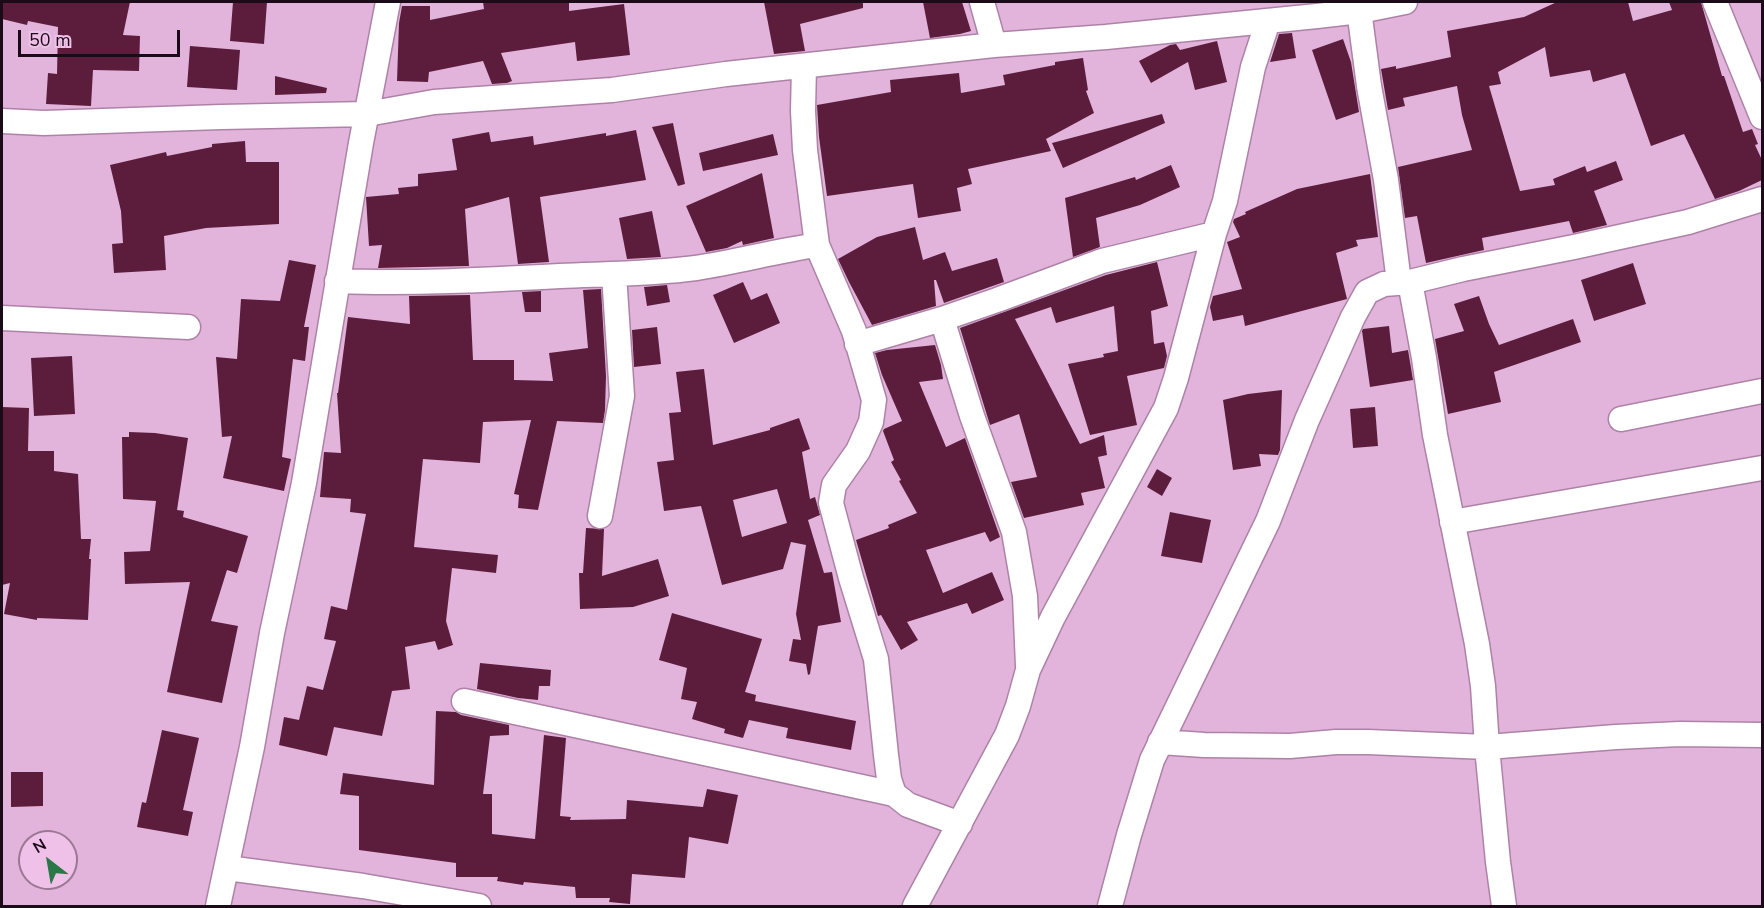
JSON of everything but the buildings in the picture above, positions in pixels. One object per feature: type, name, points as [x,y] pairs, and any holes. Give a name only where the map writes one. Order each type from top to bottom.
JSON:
[{"type":"street","points":[[218,906],[304,483],[337,282],[388,2]]},
{"type":"street","points":[[982,2],[994,45]]},
{"type":"street","points":[[2,121],[44,123],[367,114],[434,102],[612,90],[726,74],[994,45],[1106,37],[1268,21],[1359,6],[1405,2]]},
{"type":"street","points":[[1715,2],[1762,117]]},
{"type":"street","points":[[1359,6],[1369,86],[1404,282],[1424,358],[1435,435],[1477,645],[1504,906]]},
{"type":"street","points":[[915,906],[1006,735],[1018,706],[1028,670],[1053,617],[1166,408],[1225,201],[1253,67],[1268,21]]},
{"type":"street","points":[[804,66],[805,150],[817,245],[854,331],[874,400],[871,422],[858,451],[834,485],[831,503],[876,659],[885,755],[894,794]]},
{"type":"street","points":[[1110,906],[1152,760],[1268,521],[1307,420],[1353,317],[1367,292],[1384,284],[1404,282],[1688,222],[1762,199]]},
{"type":"street","points":[[857,344],[942,319],[1102,261],[1214,234]]},
{"type":"street","points":[[337,282],[465,281],[696,268],[817,245]]},
{"type":"street","points":[[600,516],[622,396],[614,274]]},
{"type":"street","points":[[2,318],[188,327]]},
{"type":"street","points":[[942,319],[972,416],[1014,532],[1025,596],[1028,670]]},
{"type":"street","points":[[1621,419],[1762,391]]},
{"type":"street","points":[[1452,522],[1762,468]]},
{"type":"street","points":[[464,701],[894,794],[908,805],[960,824]]},
{"type":"street","points":[[1160,742],[1290,746],[1368,742],[1487,747],[1626,736],[1762,735]]},
{"type":"street","points":[[227,868],[363,886],[479,906]]}]
